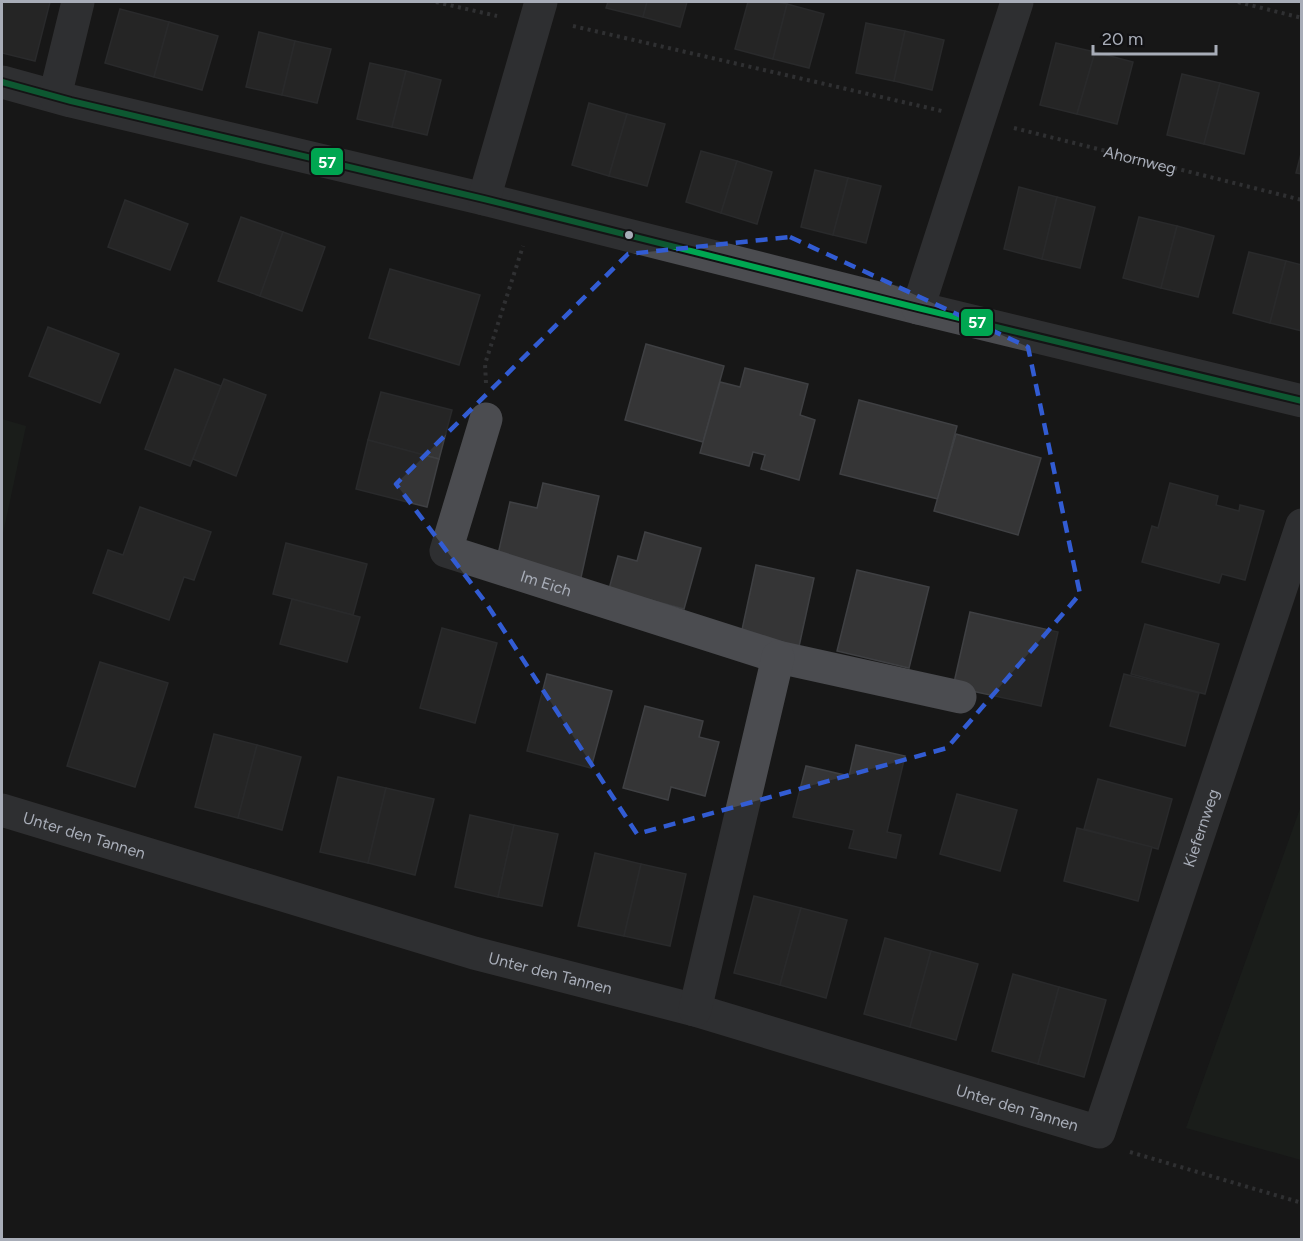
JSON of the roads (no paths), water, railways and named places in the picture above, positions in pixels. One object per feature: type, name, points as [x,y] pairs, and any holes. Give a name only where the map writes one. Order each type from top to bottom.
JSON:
[{"type":"street","points":[[55,96],[78,2]]},
{"type":"street","points":[[918,308],[1017,2]]},
{"type":"street","points":[[484,199],[538,15]]},
{"type":"street","points":[[2,82],[1302,401]]},
{"type":"street","name":"Im Eich","points":[[486,419],[447,551],[778,657],[960,697]]},
{"type":"street","name":"Kiefernweg","points":[[1099,1132],[1302,525]]},
{"type":"street","points":[[695,1010],[778,657]]},
{"type":"street","name":"Unter den Tannen","points":[[2,810],[474,953],[695,1010],[1099,1132]]}]
